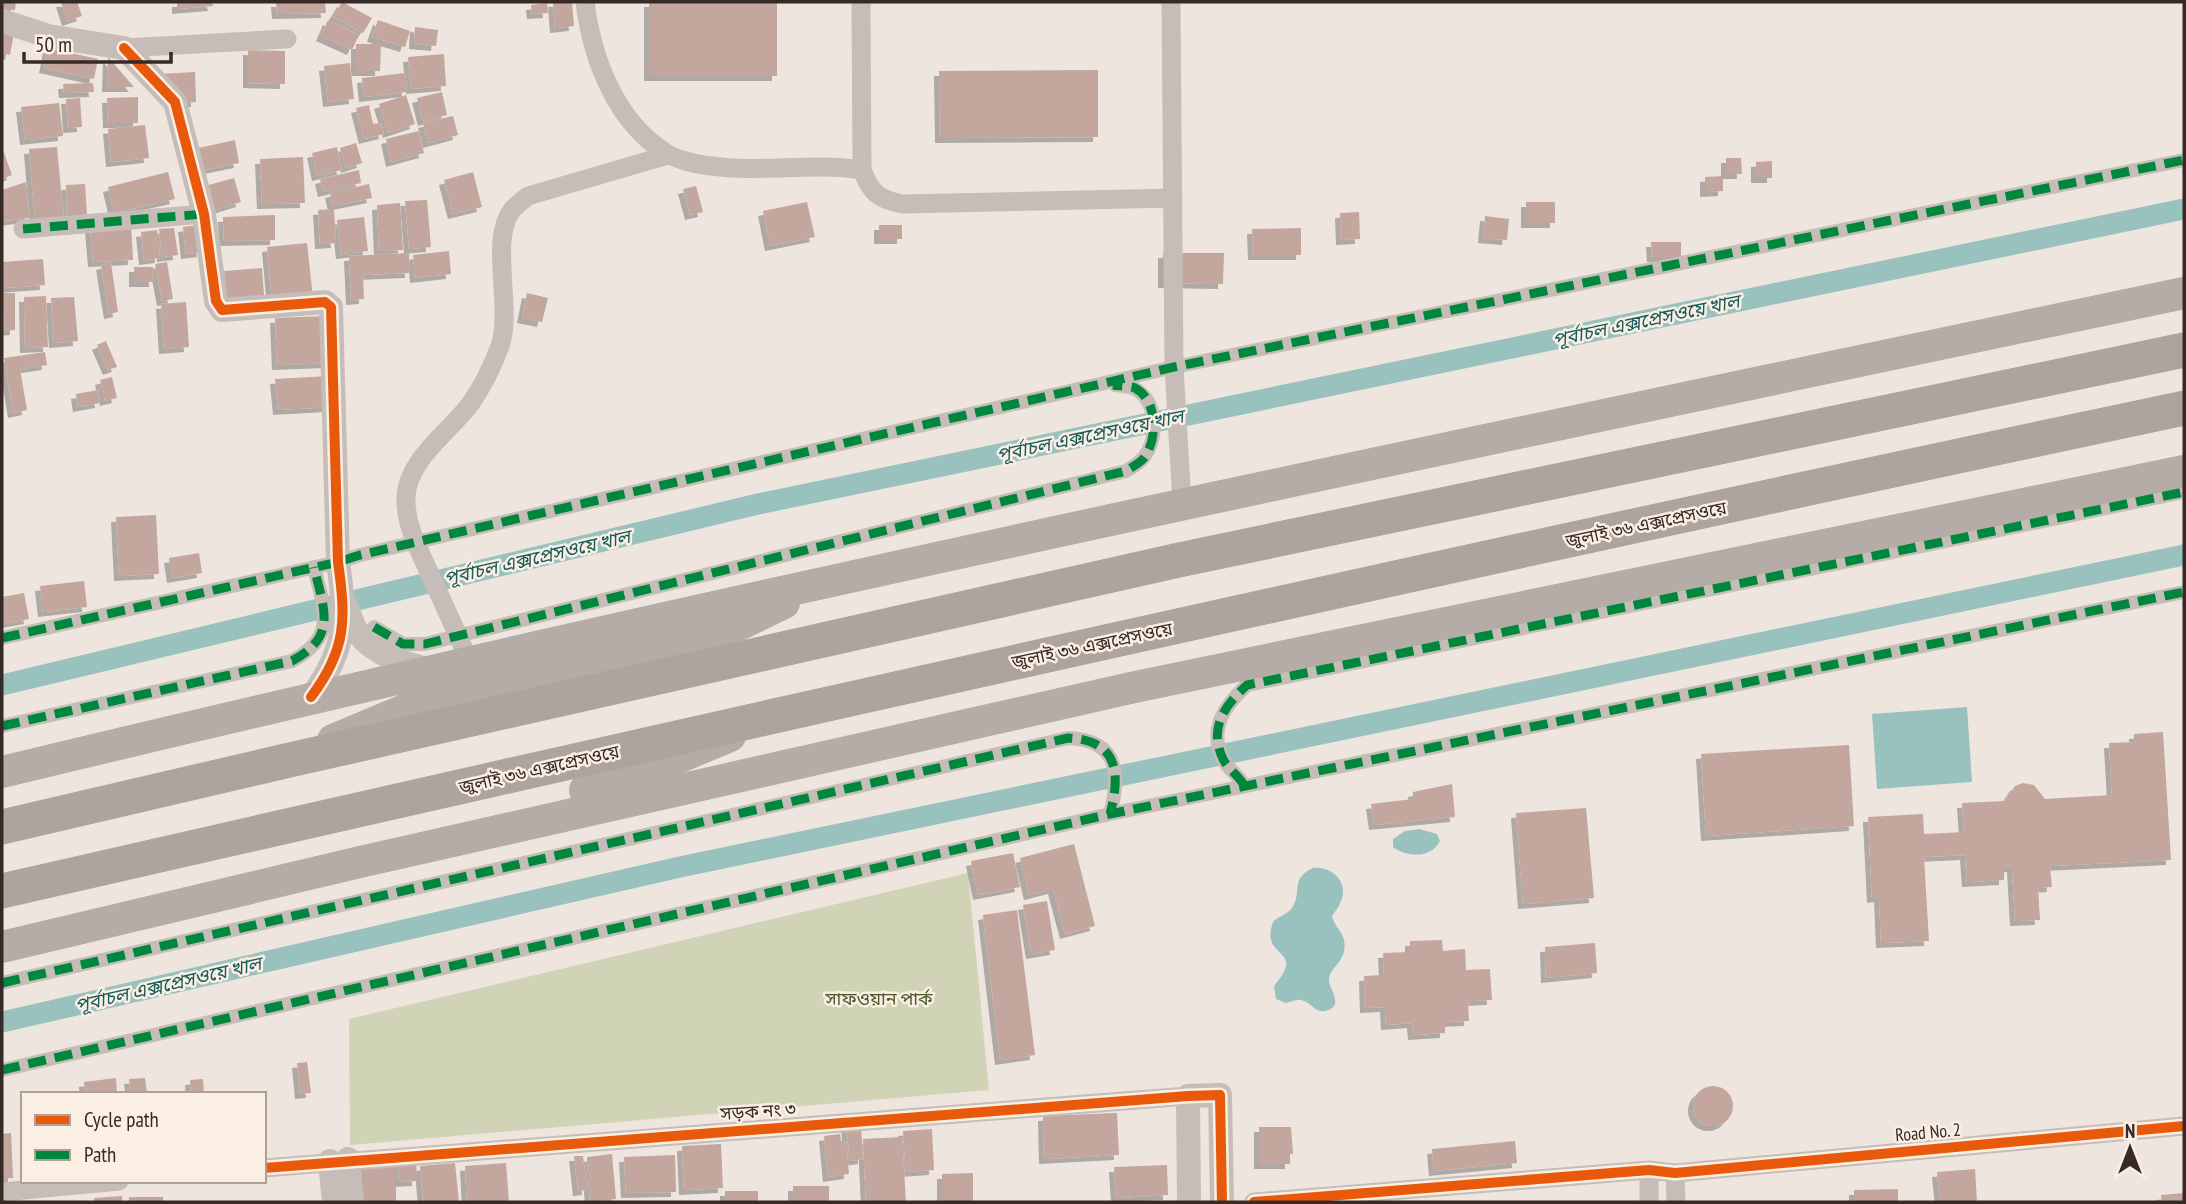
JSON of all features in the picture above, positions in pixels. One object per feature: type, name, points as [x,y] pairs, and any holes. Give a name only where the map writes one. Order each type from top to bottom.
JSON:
[{"type":"highway","points":[[2,827],[1179,559],[2184,350]]},
{"type":"highway","name":"জুলাই ৩৬ এক্সপ্রেসওয়ে","points":[[2,891],[775,715],[2184,408]]},
{"type":"main road","points":[[2,772],[312,697],[814,583],[2184,293]]},
{"type":"main road","points":[[2,947],[360,862],[1135,687],[2184,471]]},
{"type":"main road","points":[[294,759],[407,709],[739,625],[776,608],[814,583]]},
{"type":"main road","points":[[360,862],[416,836],[625,780],[775,715]]},
{"type":"street","points":[[585,2],[593,49],[607,82],[635,126],[668,155],[711,166],[838,166],[862,170]]},
{"type":"street","points":[[861,2],[862,170],[869,187],[884,201],[902,204],[1173,198]]},
{"type":"street","points":[[1171,2],[1174,367],[1182,504]]},
{"type":"street","points":[[2,21],[47,36],[124,48],[286,39]]},
{"type":"street","points":[[124,48],[174,102],[204,214],[216,301],[222,310],[325,302],[331,307],[338,562],[343,599],[341,635],[333,666],[312,697]]},
{"type":"street","points":[[469,661],[416,544],[408,520],[406,496],[414,472],[434,444],[471,403],[501,344],[505,312],[502,264],[504,232],[511,211],[528,196],[668,155]]},
{"type":"street","points":[[2,638],[1174,367],[2184,160]]},
{"type":"street","points":[[23,229],[204,214]]},
{"type":"street","points":[[374,627],[403,644],[425,644],[1126,471],[1143,459],[1150,444],[1154,427],[1151,407],[1135,388],[1103,384]]},
{"type":"street","points":[[1244,785],[1223,760],[1218,739],[1220,720],[1228,702],[1247,685],[2184,492]]},
{"type":"street","points":[[2,726],[292,661],[310,651],[321,635],[325,615],[314,567]]},
{"type":"street","points":[[2,1070],[1110,814],[2184,592]]},
{"type":"street","points":[[343,599],[358,633],[381,652],[404,663],[431,670]]},
{"type":"street","points":[[2,983],[1068,738],[1086,738],[1104,748],[1115,766],[1116,793],[1110,814]]},
{"type":"street","points":[[1189,1202],[1188,1096],[1220,1095],[1222,1202]]},
{"type":"street","name":"সড়ক নং ৩","points":[[266,1168],[1188,1096]]},
{"type":"street","name":"Road No. 2","points":[[1254,1202],[1649,1170],[1675,1172],[2184,1126]]},
{"type":"street","points":[[334,1202],[339,1161]]},
{"type":"street","points":[[339,1161],[352,1202]]},
{"type":"street","points":[[1648,1202],[1649,1170]]},
{"type":"street","points":[[1675,1172],[1676,1202]]},
{"type":"street","points":[[2,1192],[99,1183]]},
{"type":"green space","name":"সাফওয়ান পার্ক","points":[[968,873],[989,1090],[350,1145],[349,1019]]},
{"type":"water","points":[[1967,707],[1972,782],[1877,789],[1872,714]]},
{"type":"water","points":[[1419,829],[1437,834],[1440,841],[1431,851],[1419,855],[1393,847],[1393,839],[1405,831]]},
{"type":"water","points":[[1313,868],[1332,873],[1343,888],[1341,901],[1332,916],[1345,947],[1329,979],[1334,1005],[1325,1011],[1301,1000],[1286,1003],[1276,999],[1274,986],[1286,965],[1285,958],[1272,943],[1270,934],[1273,922],[1292,908],[1301,877]]},
{"type":"building","points":[[2,2],[16,2],[15,10],[2,9]]},
{"type":"building","points":[[61,2],[77,2],[82,16],[67,21]]},
{"type":"building","points":[[177,2],[212,2],[213,6],[177,9]]},
{"type":"building","points":[[276,2],[325,2],[326,13],[277,14]]},
{"type":"building","points":[[342,2],[372,18],[363,33],[333,17]]},
{"type":"building","points":[[553,2],[572,2],[574,26],[555,28]]},
{"type":"building","points":[[649,2],[777,2],[777,76],[649,76]]},
{"type":"building","points":[[547,3],[548,13],[532,14],[531,5]]},
{"type":"building","points":[[328,20],[359,35],[352,50],[321,36]]},
{"type":"building","points":[[378,20],[410,31],[405,47],[372,37]]},
{"type":"building","points":[[415,27],[438,30],[436,46],[414,44]]},
{"type":"building","points":[[2,31],[14,33],[10,55],[2,53]]},
{"type":"building","points":[[356,44],[381,44],[380,71],[356,71]]},
{"type":"building","points":[[48,48],[98,59],[94,79],[44,68]]},
{"type":"building","points":[[248,50],[285,51],[285,84],[248,83]]},
{"type":"building","points":[[444,54],[446,86],[411,89],[408,57]]},
{"type":"building","points":[[108,57],[134,87],[107,87]]},
{"type":"building","points":[[350,63],[354,99],[328,102],[324,66]]},
{"type":"building","points":[[1098,70],[1098,137],[940,138],[939,71]]},
{"type":"building","points":[[195,72],[196,102],[179,103],[158,74]]},
{"type":"building","points":[[405,73],[407,92],[364,97],[362,78]]},
{"type":"building","points":[[93,83],[94,92],[64,93],[63,84]]},
{"type":"building","points":[[442,92],[447,115],[423,121],[417,98]]},
{"type":"building","points":[[406,95],[415,124],[388,133],[379,104]]},
{"type":"building","points":[[138,97],[138,123],[108,123],[107,98]]},
{"type":"building","points":[[80,98],[82,127],[68,128],[66,99]]},
{"type":"building","points":[[59,103],[63,136],[25,140],[21,107]]},
{"type":"building","points":[[369,105],[373,124],[381,123],[384,134],[364,139],[356,108]]},
{"type":"building","points":[[453,116],[458,135],[428,143],[423,123]]},
{"type":"building","points":[[145,125],[149,158],[111,162],[108,129]]},
{"type":"building","points":[[419,131],[424,153],[391,162],[386,139]]},
{"type":"building","points":[[235,140],[239,163],[199,171],[194,149]]},
{"type":"building","points":[[356,143],[362,163],[346,168],[340,148]]},
{"type":"building","points":[[2,147],[12,175],[2,179]]},
{"type":"building","points":[[57,147],[64,220],[35,222],[29,149]]},
{"type":"building","points":[[337,147],[342,170],[317,176],[312,153]]},
{"type":"building","points":[[303,157],[305,203],[262,204],[260,159]]},
{"type":"building","points":[[1726,158],[1741,158],[1742,174],[1726,174]]},
{"type":"building","points":[[1772,161],[1772,178],[1756,178],[1756,162]]},
{"type":"building","points":[[359,170],[361,183],[323,192],[320,179]]},
{"type":"building","points":[[168,172],[175,199],[114,213],[108,187]]},
{"type":"building","points":[[473,172],[482,207],[453,214],[444,180]]},
{"type":"building","points":[[1723,176],[1723,191],[1705,192],[1705,177]]},
{"type":"building","points":[[234,178],[241,202],[212,211],[205,186]]},
{"type":"building","points":[[26,182],[30,218],[2,221],[2,190]]},
{"type":"building","points":[[85,184],[87,215],[67,215],[66,185]]},
{"type":"building","points":[[369,184],[372,198],[333,206],[330,193]]},
{"type":"building","points":[[696,186],[703,212],[690,215],[683,189]]},
{"type":"building","points":[[427,200],[431,247],[409,249],[405,201]]},
{"type":"building","points":[[807,202],[815,237],[770,246],[763,211]]},
{"type":"building","points":[[1526,202],[1555,202],[1555,223],[1526,223]]},
{"type":"building","points":[[400,203],[403,250],[379,251],[377,205]]},
{"type":"building","points":[[334,209],[336,243],[320,244],[318,210]]},
{"type":"building","points":[[1359,212],[1360,239],[1341,240],[1340,213]]},
{"type":"building","points":[[275,215],[275,240],[224,241],[223,217]]},
{"type":"building","points":[[1485,216],[1509,219],[1507,240],[1483,238]]},
{"type":"building","points":[[364,217],[368,251],[341,254],[337,220]]},
{"type":"building","points":[[131,223],[133,260],[93,262],[90,226]]},
{"type":"building","points":[[198,225],[202,252],[186,254],[183,227]]},
{"type":"building","points":[[879,225],[902,225],[902,239],[879,239]]},
{"type":"building","points":[[174,228],[178,255],[162,257],[159,229]]},
{"type":"building","points":[[1301,228],[1301,255],[1253,255],[1252,229]]},
{"type":"building","points":[[157,230],[160,258],[144,260],[141,232]]},
{"type":"building","points":[[1651,242],[1681,242],[1681,257],[1652,257]]},
{"type":"building","points":[[307,243],[313,298],[272,302],[267,247]]},
{"type":"building","points":[[449,251],[451,274],[415,278],[413,255]]},
{"type":"building","points":[[409,253],[410,273],[363,275],[364,299],[351,300],[349,256]]},
{"type":"building","points":[[1163,253],[1224,253],[1223,284],[1163,283]]},
{"type":"building","points":[[43,259],[45,285],[2,288],[2,262]]},
{"type":"building","points":[[167,262],[173,299],[162,301],[155,264]]},
{"type":"building","points":[[111,263],[118,312],[109,314],[101,265]]},
{"type":"building","points":[[134,267],[153,267],[154,282],[134,282]]},
{"type":"building","points":[[262,268],[264,295],[226,299],[224,271]]},
{"type":"building","points":[[3,293],[15,293],[15,330],[4,331]]},
{"type":"building","points":[[527,293],[548,298],[542,322],[522,318]]},
{"type":"building","points":[[46,296],[48,347],[25,348],[24,297]]},
{"type":"building","points":[[74,297],[78,341],[54,343],[51,298]]},
{"type":"building","points":[[186,302],[189,347],[164,349],[161,304]]},
{"type":"building","points":[[327,316],[329,363],[277,365],[275,318]]},
{"type":"building","points":[[106,341],[117,367],[108,370],[97,345]]},
{"type":"building","points":[[45,352],[47,365],[20,369],[27,410],[13,413],[4,358]]},
{"type":"building","points":[[329,376],[330,407],[278,410],[275,379]]},
{"type":"building","points":[[112,377],[117,398],[105,401],[100,380]]},
{"type":"building","points":[[98,390],[100,403],[78,407],[76,394]]},
{"type":"building","points":[[156,515],[159,574],[119,576],[116,517]]},
{"type":"building","points":[[199,553],[202,573],[172,578],[169,558]]},
{"type":"building","points":[[84,581],[87,607],[43,612],[40,586]]},
{"type":"building","points":[[24,593],[29,619],[2,624],[2,597]]},
{"type":"building","points":[[2163,732],[2171,860],[2050,866],[2052,887],[2038,888],[2040,920],[2015,921],[2012,867],[2004,868],[2004,880],[1967,882],[1965,855],[1924,857],[1929,941],[1881,943],[1879,897],[1872,898],[1868,817],[1923,814],[1924,834],[1964,832],[1962,803],[2005,801],[2015,786],[2023,783],[2034,785],[2045,799],[2112,795],[2109,743],[2134,742],[2134,734]]},
{"type":"building","points":[[1849,745],[1854,826],[1706,836],[1701,754]]},
{"type":"building","points":[[1452,784],[1455,817],[1374,825],[1371,804],[1413,799],[1413,792]]},
{"type":"building","points":[[1586,808],[1594,898],[1523,904],[1516,813]]},
{"type":"building","points":[[1074,844],[1095,926],[1065,934],[1053,889],[1029,895],[1020,858]]},
{"type":"building","points":[[1013,853],[1020,887],[978,895],[971,861]]},
{"type":"building","points":[[1047,901],[1055,950],[1031,954],[1023,905]]},
{"type":"building","points":[[1017,910],[1035,1055],[1000,1060],[983,915]]},
{"type":"building","points":[[1442,940],[1443,951],[1465,949],[1466,970],[1490,969],[1492,1000],[1468,1001],[1469,1021],[1445,1022],[1445,1033],[1413,1035],[1412,1023],[1386,1025],[1385,1007],[1365,1008],[1364,976],[1384,975],[1383,953],[1410,952],[1410,941]]},
{"type":"building","points":[[1595,943],[1597,973],[1546,978],[1545,947]]},
{"type":"building","points":[[307,1062],[311,1093],[300,1094],[297,1063]]},
{"type":"building","points":[[116,1078],[117,1092],[85,1092],[84,1082]]},
{"type":"building","points":[[145,1078],[147,1092],[131,1092],[129,1079]]},
{"type":"building","points":[[203,1079],[204,1092],[191,1092],[190,1080]]},
{"type":"building","points":[[1713,1086],[1721,1087],[1727,1092],[1732,1098],[1732,1114],[1727,1120],[1721,1125],[1713,1126],[1705,1125],[1699,1120],[1694,1114],[1693,1106],[1694,1098],[1699,1092],[1705,1087]]},
{"type":"building","points":[[1117,1113],[1119,1155],[1044,1159],[1043,1116]]},
{"type":"building","points":[[861,1125],[863,1159],[850,1161],[846,1126]]},
{"type":"building","points":[[1259,1127],[1291,1127],[1293,1154],[1290,1154],[1290,1164],[1259,1164]]},
{"type":"building","points":[[932,1129],[934,1170],[906,1172],[903,1131]]},
{"type":"building","points":[[11,1133],[13,1178],[2,1178],[2,1134]]},
{"type":"building","points":[[840,1134],[841,1141],[846,1141],[849,1174],[828,1177],[824,1136]]},
{"type":"building","points":[[902,1137],[906,1202],[866,1202],[863,1139]]},
{"type":"building","points":[[1515,1141],[1517,1163],[1434,1171],[1432,1149]]},
{"type":"building","points":[[721,1144],[723,1188],[684,1190],[682,1146]]},
{"type":"building","points":[[612,1154],[616,1199],[590,1202],[587,1157]]},
{"type":"building","points":[[675,1155],[676,1192],[626,1193],[624,1157]]},
{"type":"building","points":[[574,1156],[583,1156],[587,1190],[578,1191]]},
{"type":"building","points":[[416,1160],[417,1181],[399,1182],[398,1161]]},
{"type":"building","points":[[455,1163],[459,1202],[423,1202],[420,1166]]},
{"type":"building","points":[[506,1163],[509,1202],[467,1202],[465,1166]]},
{"type":"building","points":[[396,1165],[396,1202],[362,1202],[361,1166]]},
{"type":"building","points":[[1167,1165],[1168,1195],[1116,1198],[1114,1167]]},
{"type":"building","points":[[1975,1169],[1977,1202],[1940,1202],[1937,1172]]},
{"type":"building","points":[[973,1173],[973,1202],[942,1202],[942,1174]]},
{"type":"building","points":[[793,1186],[829,1186],[829,1202],[793,1202]]},
{"type":"building","points":[[1898,1189],[1898,1202],[1854,1202],[1854,1190]]},
{"type":"building","points":[[725,1191],[758,1191],[758,1202],[725,1202]]},
{"type":"building","points":[[2184,1193],[2184,1202],[2162,1202],[2161,1195]]},
{"type":"building","points":[[122,1196],[122,1202],[94,1202],[94,1198]]},
{"type":"building","points":[[129,1197],[163,1197],[163,1202],[129,1202]]},
{"type":"waterway","name":"পূর্বাচল এক্সপ্রেসওয়ে খাল","points":[[2,685],[758,504],[2184,209]]},
{"type":"waterway","name":"পূর্বাচল এক্সপ্রেসওয়ে খাল","points":[[2,1022],[680,867],[2184,555]]},
{"type":"marked path","points":[[2,638],[1174,367],[2184,160]]},
{"type":"marked path","points":[[23,229],[204,214]]},
{"type":"marked path","points":[[374,627],[403,644],[425,644],[1126,471],[1142,460],[1149,450],[1153,431],[1152,411],[1143,394],[1135,388],[1113,385]]},
{"type":"marked path","points":[[1244,785],[1223,759],[1217,737],[1218,727],[1226,709],[1247,685],[2184,492]]},
{"type":"marked path","points":[[2,726],[292,661],[307,652],[322,632],[324,609],[314,567]]},
{"type":"marked path","points":[[2,1070],[1110,814],[2184,592]]},
{"type":"marked path","points":[[2,983],[1068,738],[1097,745],[1112,761],[1115,785],[1110,814]]},
{"type":"cycle path","points":[[124,48],[175,102],[204,214],[216,301],[222,310],[325,302],[331,307],[342,617],[341,633],[332,664],[311,697]]},
{"type":"cycle path","points":[[266,1168],[1220,1095],[1222,1202]]},
{"type":"cycle path","points":[[1254,1202],[1649,1170],[1675,1173],[2184,1126]]}]
